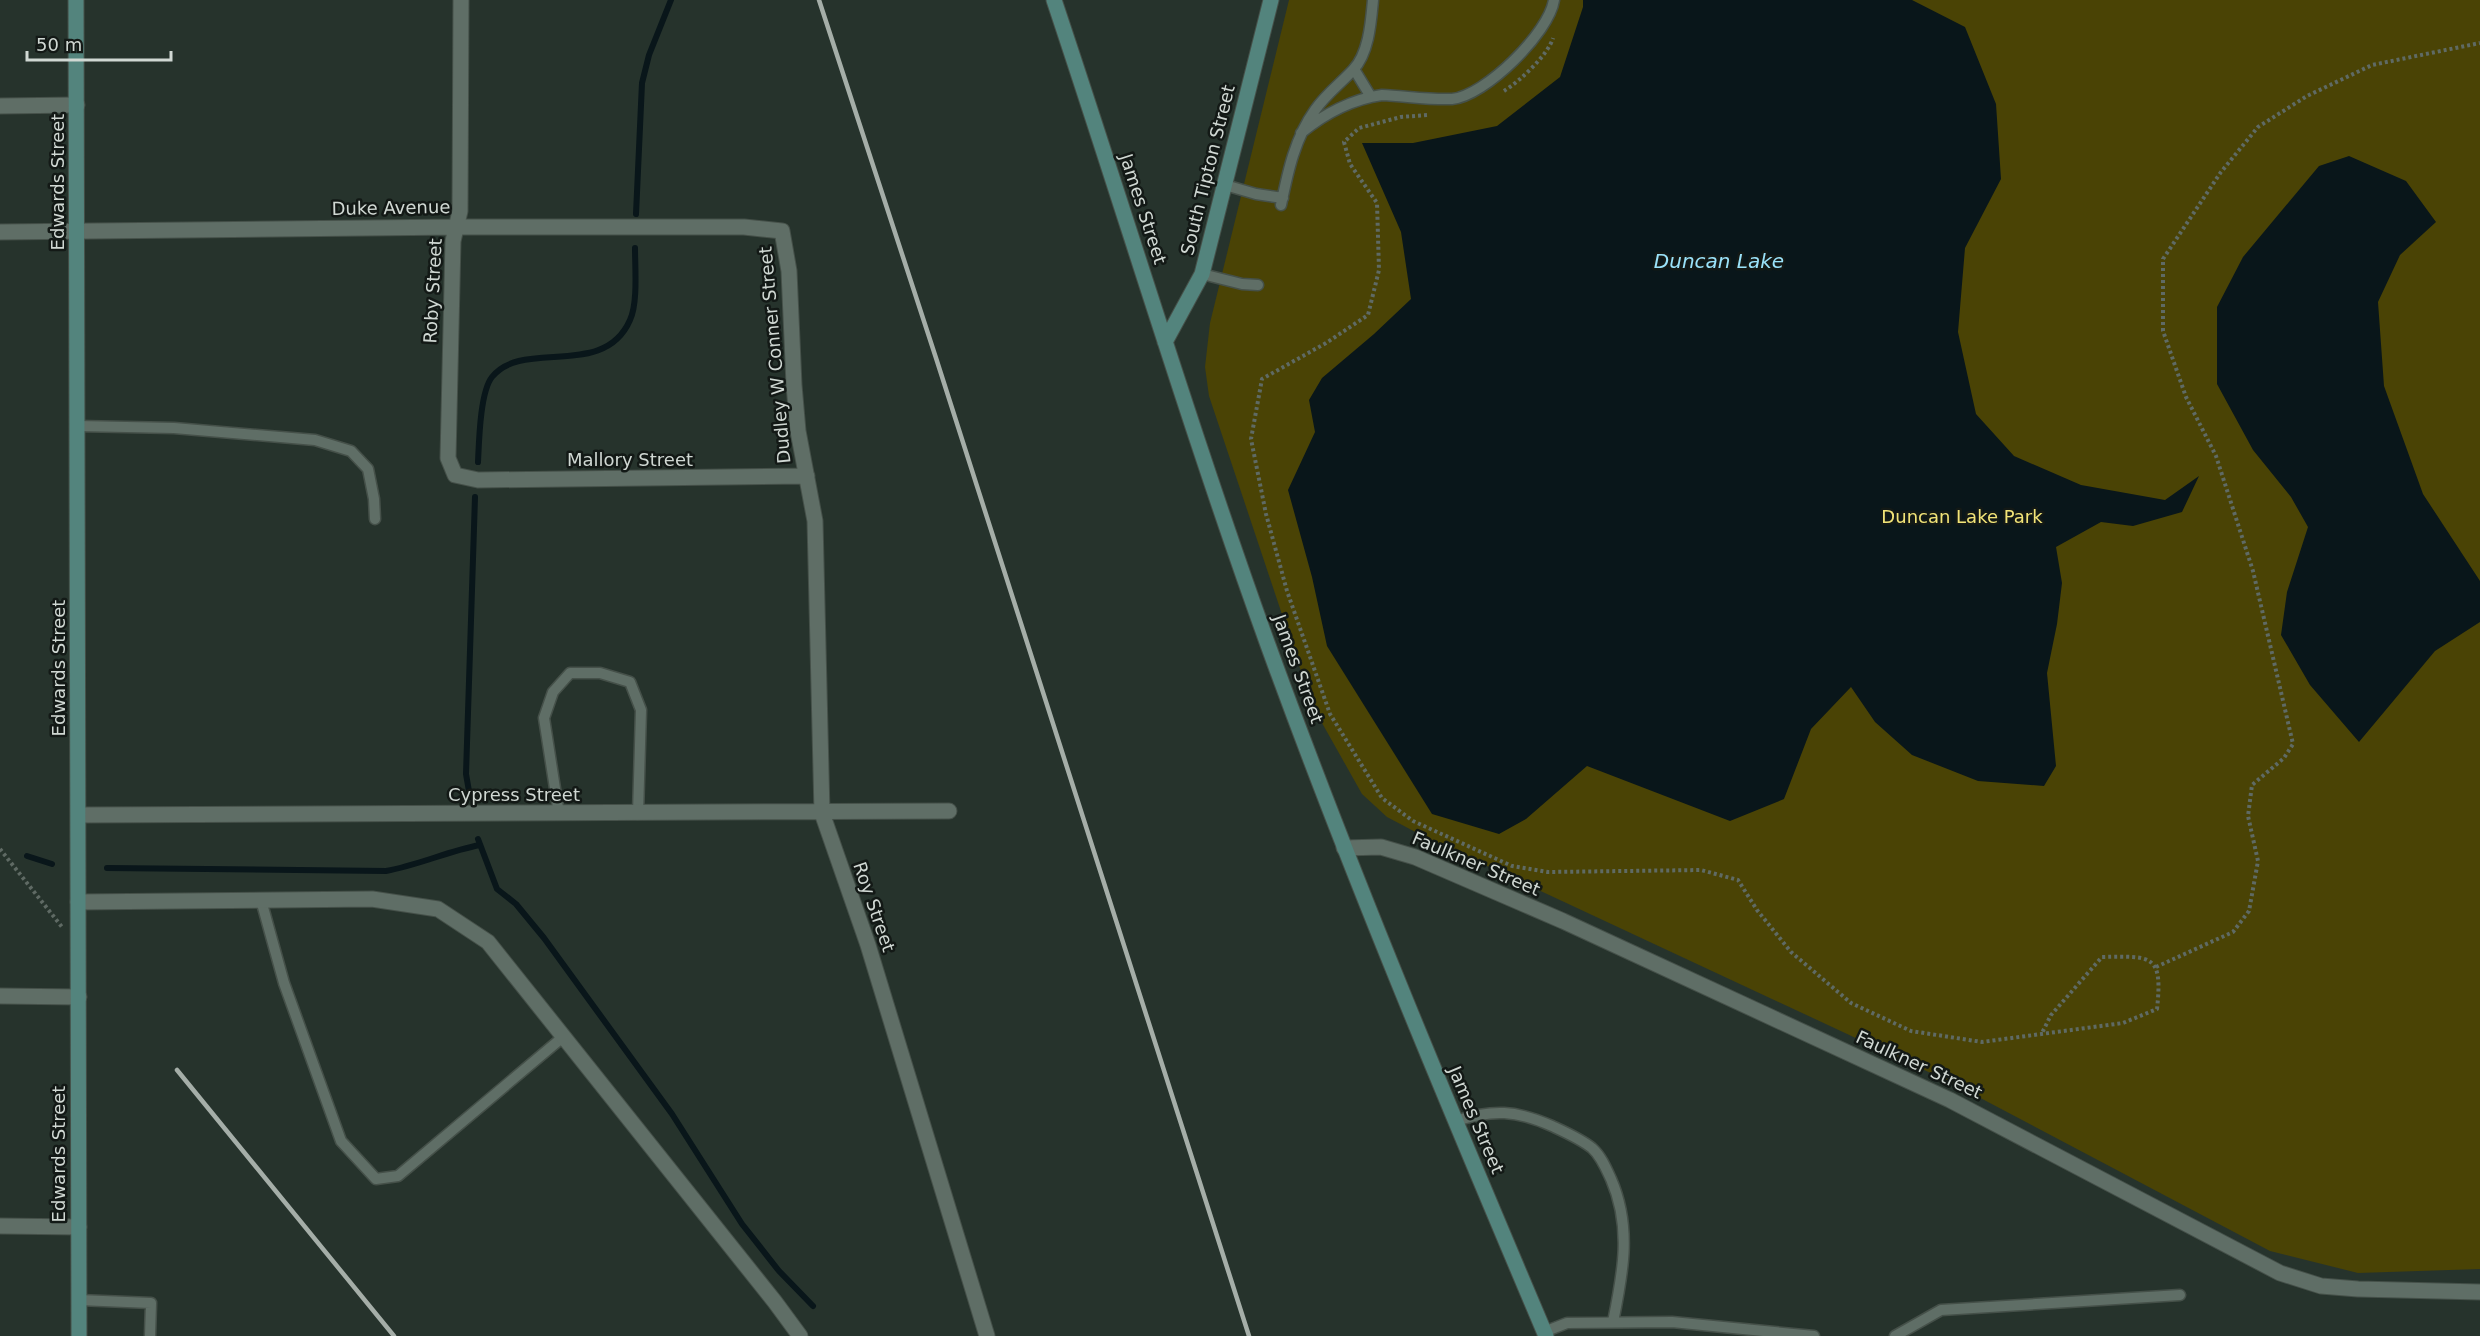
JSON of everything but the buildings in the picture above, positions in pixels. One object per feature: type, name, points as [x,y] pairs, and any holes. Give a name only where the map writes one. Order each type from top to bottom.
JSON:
[{"type":"street","name":"Edwards Street","points":[[76,0],[79,1336]]},
{"type":"street","name":"Roby Street","points":[[455,475],[448,458],[453,241],[460,211],[461,0]]},
{"type":"street","name":"James Street","points":[[1054,0],[1165,342],[1268,644],[1344,848],[1545,1334]]},
{"type":"street","name":"South Tipton Street","points":[[1165,342],[1202,274],[1271,0]]},
{"type":"street","points":[[0,106],[77,105]]},
{"type":"street","name":"Duke Avenue","points":[[0,232],[457,227],[744,227],[782,231]]},
{"type":"street","name":"Dudley W Conner Street","points":[[782,231],[789,271],[797,419],[807,476]]},
{"type":"street","name":"Mallory Street","points":[[455,475],[478,480],[807,476]]},
{"type":"street","name":"Roy Street","points":[[807,476],[815,521],[822,813],[868,945],[987,1336]]},
{"type":"street","name":"Cypress Street","points":[[79,815],[949,811]]},
{"type":"street","name":"Faulkner Street","points":[[1344,848],[1380,847],[1415,857],[1563,921],[1950,1100],[2280,1273],[2330,1287],[2480,1292]]},
{"type":"street","points":[[78,902],[372,899],[438,909],[488,942],[800,1336]]},
{"type":"street","points":[[0,996],[79,997]]},
{"type":"street","points":[[0,1227],[79,1227]]},
{"type":"lane","points":[[1225,185],[1282,201],[1301,133],[1326,96],[1354,69],[1360,59],[1367,40],[1373,0]]},
{"type":"lane","points":[[1301,133],[1316,121],[1371,97],[1382,95],[1452,99],[1468,95],[1490,81],[1532,40],[1548,20],[1554,0]]},
{"type":"lane","points":[[1354,69],[1371,97]]},
{"type":"lane","points":[[1202,274],[1242,284],[1258,285]]},
{"type":"lane","points":[[78,426],[174,428],[315,440],[351,451],[368,470],[374,499],[375,519]]},
{"type":"lane","points":[[559,814],[544,718],[553,692],[570,673],[600,673],[630,682],[641,710],[638,814]]},
{"type":"lane","points":[[261,900],[284,983],[341,1141],[376,1179],[398,1176],[563,1037]]},
{"type":"lane","points":[[1455,1120],[1480,1113],[1498,1112],[1532,1117],[1563,1131],[1592,1149],[1604,1164],[1620,1198],[1625,1226],[1622,1278],[1612,1322]]},
{"type":"lane","points":[[1895,1336],[1941,1310],[2180,1295]]},
{"type":"lane","points":[[79,1300],[151,1303],[150,1336]]},
{"type":"lane","points":[[1545,1334],[1567,1323],[1672,1322],[1814,1336]]},
{"type":"path","points":[[1495,96],[1513,85],[1550,47],[1556,28]]},
{"type":"path","points":[[2156,967],[2233,932],[2249,911],[2258,861],[2248,816],[2252,785],[2284,758],[2293,744],[2253,571],[2216,456],[2186,397],[2163,332],[2163,259],[2221,172],[2258,128],[2307,96],[2372,65],[2480,43]]},
{"type":"path","points":[[1435,114],[1401,117],[1359,128],[1344,142],[1350,164],[1377,203],[1379,270],[1368,315],[1326,343],[1262,379],[1251,439],[1266,514],[1287,591],[1330,714],[1382,798],[1413,821],[1512,866],[1548,872],[1701,870],[1738,880],[1757,910],[1791,952],[1851,1003],[1911,1031],[1982,1042],[2123,1023],[2157,1009],[2160,982],[2156,967],[2141,956],[2102,957],[2051,1015],[2042,1033]]},
{"type":"path","points":[[0,849],[79,949]]},
{"type":"green space","name":"Duncan Lake Park","points":[[1289,0],[2480,0],[2480,1269],[2358,1273],[2270,1251],[1950,1082],[1423,836],[1387,817],[1362,794],[1313,707],[1209,396],[1205,367],[1210,323]]},
{"type":"water","name":"Duncan Lake","points":[[1583,0],[1912,0],[1965,27],[1996,104],[2001,179],[1965,248],[1958,332],[1976,414],[2014,456],[2081,485],[2165,500],[2199,476],[2182,512],[2133,526],[2101,522],[2056,547],[2062,583],[2057,624],[2047,673],[2056,766],[2044,786],[1978,781],[1912,755],[1875,722],[1851,687],[1811,729],[1784,799],[1730,821],[1587,766],[1526,819],[1499,834],[1432,814],[1327,646],[1312,577],[1288,490],[1315,432],[1309,400],[1322,378],[1411,299],[1401,232],[1362,143],[1413,143],[1497,126],[1560,77],[1583,7]]},
{"type":"water","points":[[2349,156],[2406,181],[2436,222],[2400,255],[2378,302],[2384,386],[2423,494],[2480,581],[2480,622],[2435,651],[2359,742],[2310,685],[2281,635],[2287,592],[2308,527],[2291,497],[2253,450],[2217,384],[2217,307],[2243,257],[2319,166]]},
{"type":"waterway","points":[[636,214],[642,83],[649,55],[671,0]]},
{"type":"waterway","points":[[478,462],[483,405],[492,377],[506,366],[523,360],[583,354],[602,349],[618,338],[633,313],[636,285],[635,248]]},
{"type":"waterway","points":[[470,797],[466,774],[475,497]]},
{"type":"waterway","points":[[478,839],[497,889],[516,904],[544,938],[672,1114],[742,1224],[779,1271],[813,1306]]},
{"type":"waterway","points":[[107,868],[386,871],[480,845]]},
{"type":"waterway","points":[[27,856],[52,864]]},
{"type":"railway","points":[[819,0],[1249,1336]]},
{"type":"railway","points":[[177,1070],[394,1336]]}]
